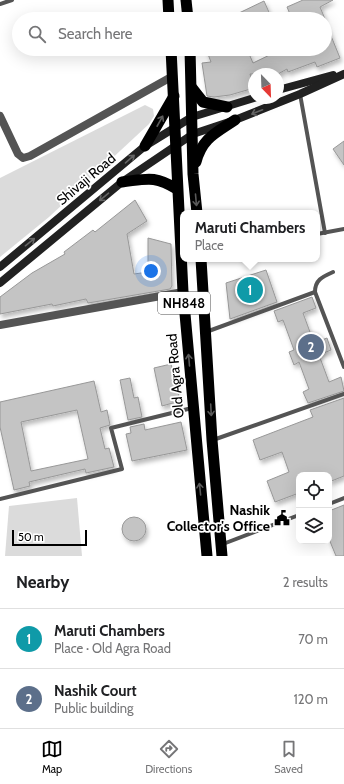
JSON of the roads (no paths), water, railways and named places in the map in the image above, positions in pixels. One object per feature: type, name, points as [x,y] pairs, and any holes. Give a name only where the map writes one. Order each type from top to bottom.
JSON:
[{"type":"highway","points":[[168,0],[169,12]]},
{"type":"highway","points":[[186,0],[187,12]]},
{"type":"highway","name":"Old Agra Road","points":[[172,56],[180,240]]},
{"type":"highway","points":[[190,56],[193,174],[197,210]]},
{"type":"highway","points":[[192,88],[203,102],[227,107]]},
{"type":"highway","points":[[145,146],[174,95]]},
{"type":"highway","points":[[193,174],[202,145],[235,120]]},
{"type":"highway","points":[[122,182],[154,178],[163,180],[177,189]]},
{"type":"highway","name":"Old Agra Road","points":[[181,262],[192,407],[207,556]]},
{"type":"highway","name":"NH848","points":[[201,262],[212,440],[222,550]]},
{"type":"main road","points":[[284,88],[344,73]]},
{"type":"main road","name":"Shivaji Road","points":[[0,283],[122,182],[193,134],[235,120],[300,94],[344,73]]},
{"type":"main road","name":"Shivaji Road","points":[[0,267],[145,146],[175,126],[192,117],[248,100]]},
{"type":"street","points":[[0,116],[18,154],[24,158],[93,122],[173,76]]},
{"type":"street","points":[[0,325],[183,292]]},
{"type":"lane","points":[[0,4],[12,0]]},
{"type":"lane","points":[[300,94],[325,233]]},
{"type":"lane","points":[[320,234],[344,229]]},
{"type":"lane","points":[[333,272],[320,278],[315,284],[315,292],[344,367]]},
{"type":"lane","points":[[206,332],[315,292]]},
{"type":"lane","points":[[212,440],[344,394]]},
{"type":"lane","points":[[0,499],[122,469],[112,428],[192,407]]},
{"type":"lane","points":[[332,503],[344,498]]},
{"type":"lane","points":[[222,550],[296,516]]},
{"type":"place","name":"Maruti Chambers","points":[[250,290]]},
{"type":"place","name":"Nashik Court","points":[[311,347]]},
{"type":"place","name":"Nashik Collector's Office","points":[[282,518]]}]
